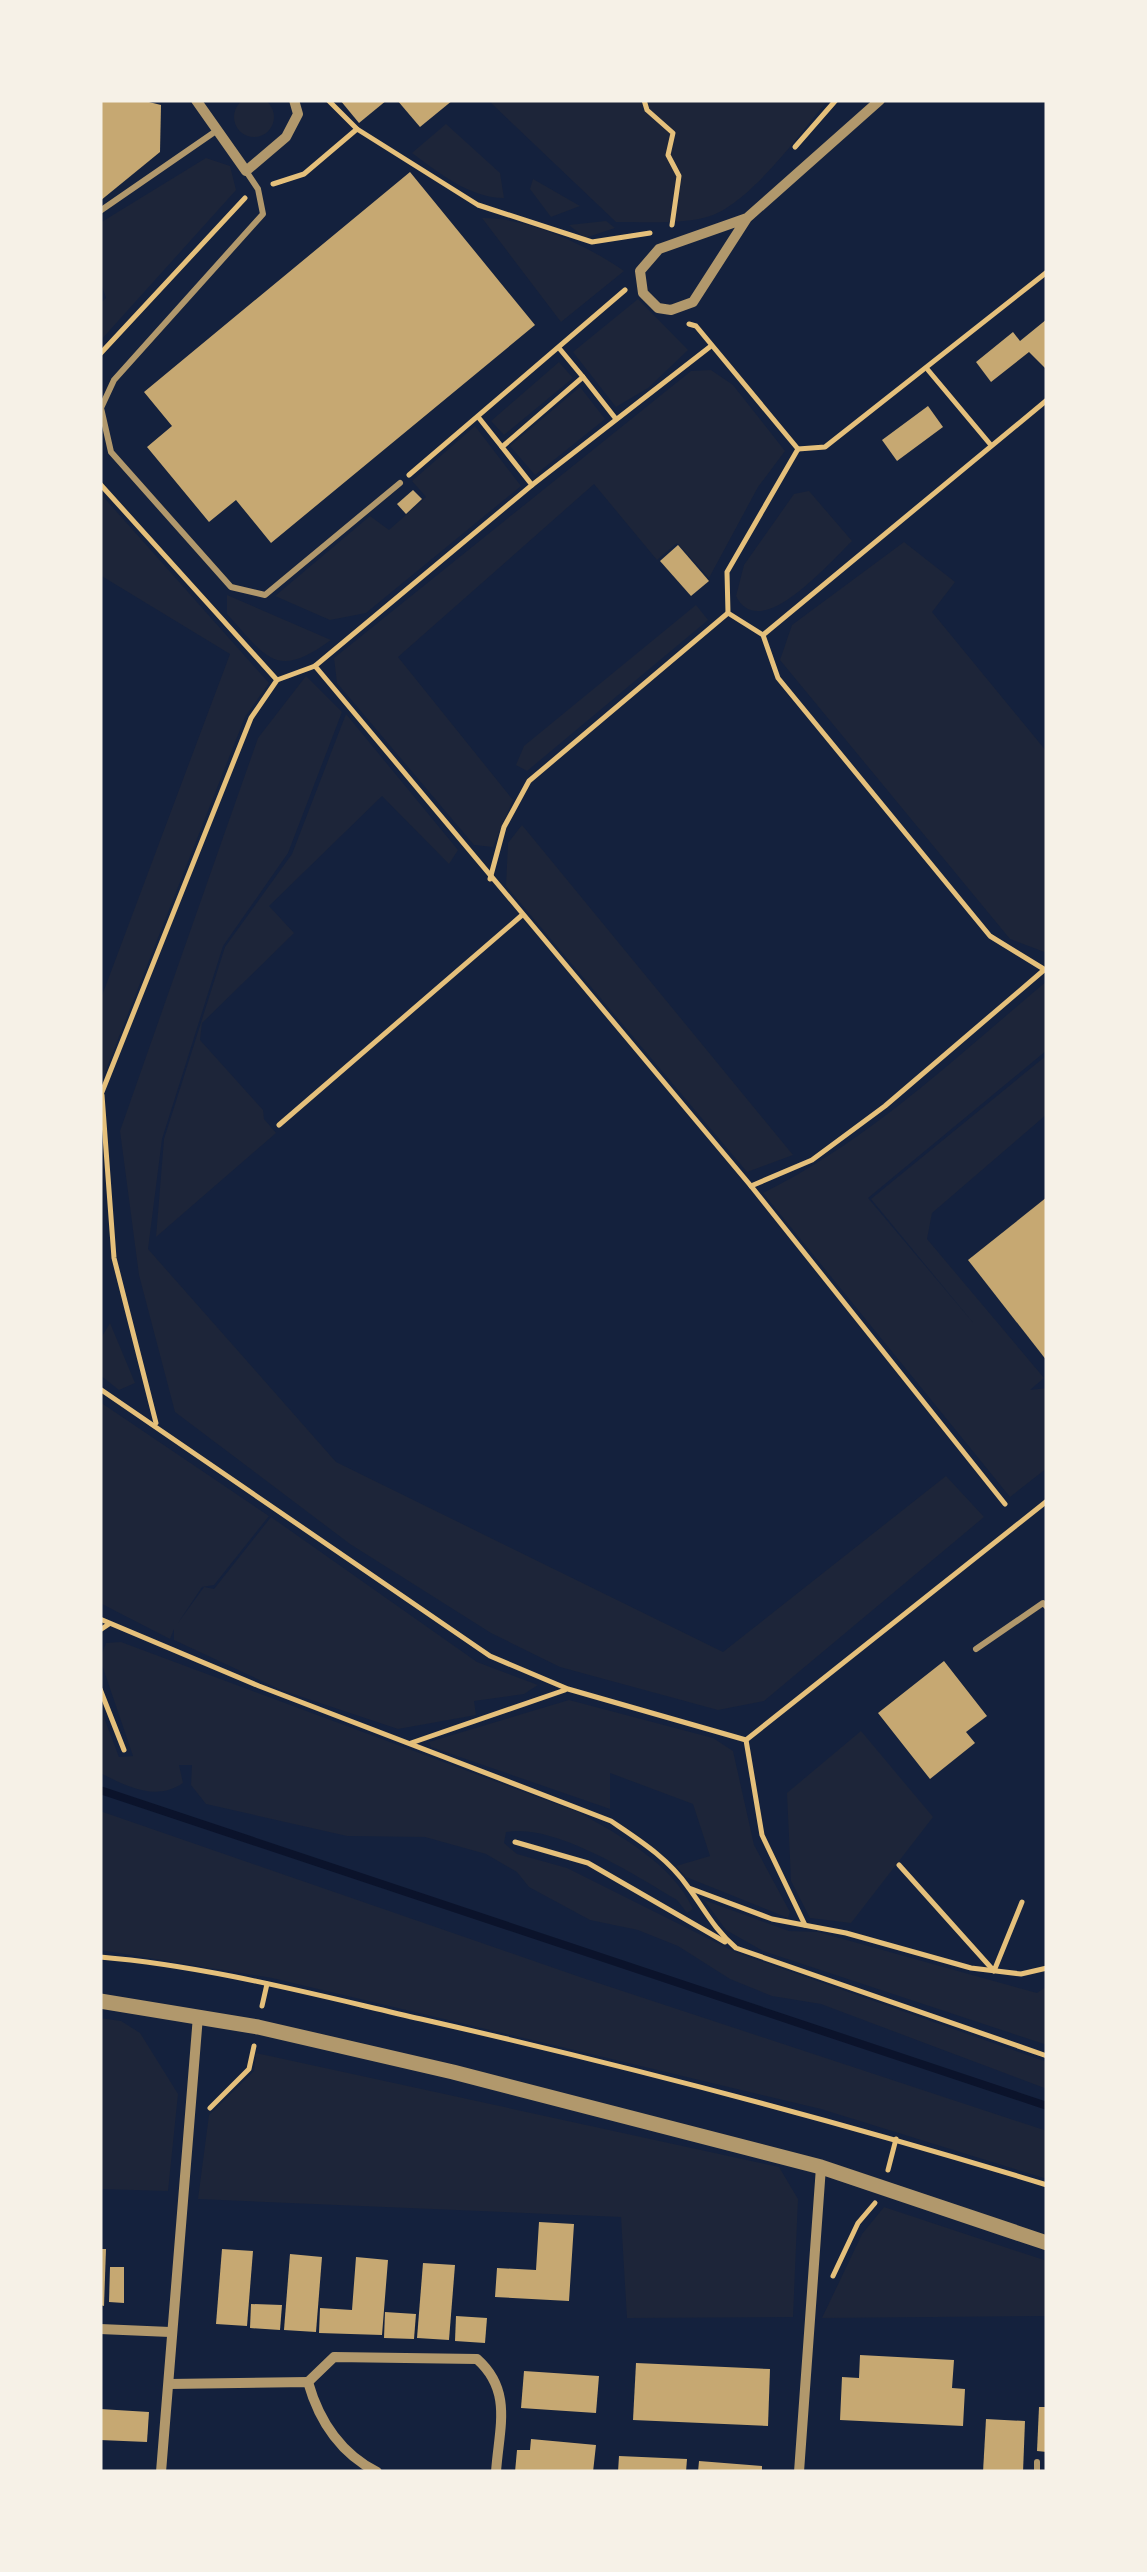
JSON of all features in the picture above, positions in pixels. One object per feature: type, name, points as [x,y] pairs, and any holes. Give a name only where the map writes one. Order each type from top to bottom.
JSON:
[{"type":"street","points":[[198,101],[246,171],[286,137],[298,114],[294,100]]},
{"type":"street","points":[[747,218],[659,249],[640,271],[648,299],[658,308],[671,310],[693,302],[747,218],[880,100]]},
{"type":"street","points":[[100,2002],[258,2027],[453,2072],[820,2167],[1047,2243]]},
{"type":"street","points":[[162,2472],[170,2332],[198,2016]]},
{"type":"street","points":[[798,2472],[820,2167]]},
{"type":"street","points":[[100,2328],[170,2332]]},
{"type":"street","points":[[169,2384],[308,2382],[334,2357],[477,2359],[493,2373],[502,2391],[496,2472]]},
{"type":"street","points":[[308,2382],[317,2412],[330,2433],[358,2463],[377,2472]]},
{"type":"lane","points":[[100,211],[217,130]]},
{"type":"lane","points":[[246,171],[258,189],[263,214],[114,380],[101,408],[111,452],[231,587],[265,595],[400,483]]},
{"type":"lane","points":[[976,1650],[1043,1603],[1047,1608]]},
{"type":"lane","points":[[1037,2472],[1038,2462]]},
{"type":"path","points":[[328,100],[358,129],[478,205],[592,242],[656,232]]},
{"type":"path","points":[[644,100],[647,110],[673,133],[668,155],[679,176],[672,230],[690,226]]},
{"type":"path","points":[[793,150],[836,100]]},
{"type":"path","points":[[100,354],[232,208],[258,189],[304,174],[358,129]]},
{"type":"path","points":[[798,449],[825,448],[1047,272]]},
{"type":"path","points":[[400,483],[635,282]]},
{"type":"path","points":[[682,324],[696,326],[798,449]]},
{"type":"path","points":[[157,1426],[114,1258],[101,1095],[251,718],[277,680],[315,666],[532,484],[711,346]]},
{"type":"path","points":[[559,348],[616,418]]},
{"type":"path","points":[[928,370],[990,444]]},
{"type":"path","points":[[502,447],[583,376]]},
{"type":"path","points":[[762,635],[1047,400]]},
{"type":"path","points":[[478,417],[532,484]]},
{"type":"path","points":[[490,878],[504,827],[529,781],[728,613],[728,572],[798,449]]},
{"type":"path","points":[[100,484],[277,680]]},
{"type":"path","points":[[728,613],[762,635],[778,678],[990,936],[1045,970],[885,1106],[812,1160],[751,1186]]},
{"type":"path","points":[[315,666],[751,1186],[1004,1504]]},
{"type":"path","points":[[279,1125],[521,916]]},
{"type":"path","points":[[100,1389],[490,1656],[568,1688],[746,1740]]},
{"type":"path","points":[[746,1740],[1047,1501]]},
{"type":"path","points":[[100,1619],[611,1820],[658,1852],[689,1888],[705,1917],[736,1948]]},
{"type":"path","points":[[100,1630],[109,1624]]},
{"type":"path","points":[[411,1743],[568,1688]]},
{"type":"path","points":[[100,1689],[124,1750]]},
{"type":"path","points":[[746,1740],[762,1835],[805,1925]]},
{"type":"path","points":[[515,1842],[588,1863],[736,1948],[1047,2056]]},
{"type":"path","points":[[899,1865],[994,1970]]},
{"type":"path","points":[[689,1888],[772,1919],[994,1970],[1021,1974],[1047,1968]]},
{"type":"path","points":[[994,1970],[1022,1902]]},
{"type":"path","points":[[100,1957],[267,1984],[490,2035],[896,2139],[1047,2185]]},
{"type":"path","points":[[186,2132],[249,2070],[267,1984]]},
{"type":"path","points":[[812,2287],[826,2288],[858,2223],[884,2187],[896,2139]]},
{"type":"shaded area","points":[[254,97],[268,103],[274,117],[268,131],[254,137],[240,131],[234,117],[240,103]]},
{"type":"shaded area","points":[[828,100],[780,159],[725,209],[687,221],[616,222],[491,103]]},
{"type":"shaded area","points":[[446,124],[500,173],[504,198],[467,189],[412,153]]},
{"type":"shaded area","points":[[206,158],[230,166],[236,190],[100,341],[100,304],[106,298],[100,280],[100,223]]},
{"type":"shaded area","points":[[533,179],[580,206],[551,217],[530,189]]},
{"type":"shaded area","points":[[482,218],[518,222],[556,234],[624,271],[561,322]]},
{"type":"shaded area","points":[[606,221],[615,228],[585,238],[569,225]]},
{"type":"shaded area","points":[[638,299],[688,350],[648,388],[616,407],[573,352]]},
{"type":"shaded area","points":[[559,362],[573,378],[504,435],[491,421]]},
{"type":"shaded area","points":[[711,370],[733,385],[785,451],[758,487],[709,578],[677,543],[657,560],[594,484],[398,657],[513,800],[493,847],[474,845],[337,683],[334,658],[691,371]]},
{"type":"shaded area","points":[[580,387],[605,419],[535,475],[510,446]]},
{"type":"shaded area","points":[[475,426],[521,486],[366,613],[330,620],[275,596],[370,516],[389,530],[426,497],[412,481]]},
{"type":"shaded area","points":[[809,491],[852,541],[811,581],[777,606],[761,611],[747,608],[736,596],[744,565],[794,494]]},
{"type":"shaded area","points":[[100,493],[269,683],[245,717],[100,1085],[100,1001],[230,654],[100,575]]},
{"type":"shaded area","points":[[904,542],[955,582],[932,612],[1047,752],[1047,953],[1010,939],[780,660],[792,625]]},
{"type":"shaded area","points":[[227,595],[331,640],[297,659],[273,658],[227,614]]},
{"type":"shaded area","points":[[696,605],[708,620],[527,771],[516,765],[524,746]]},
{"type":"shaded area","points":[[306,676],[342,712],[288,853],[223,946],[162,1139],[148,1249],[336,1462],[723,1652],[946,1476],[984,1517],[764,1701],[718,1710],[560,1667],[491,1633],[350,1544],[175,1412],[139,1275],[120,1131],[258,738]]},
{"type":"shaded area","points":[[346,714],[458,850],[449,864],[382,796],[269,906],[294,933],[202,1023],[200,1040],[263,1110],[264,1119],[276,1133],[156,1237],[164,1139],[225,947],[292,854]]},
{"type":"shaded area","points":[[522,825],[793,1155],[747,1172],[506,886],[508,843]]},
{"type":"shaded area","points":[[1047,981],[1047,1050],[868,1198],[975,1325],[871,1199],[1047,1055],[1047,1114],[932,1213],[927,1239],[1044,1378],[1030,1390],[1047,1388],[1047,1468],[1010,1497],[763,1193],[876,1123]]},
{"type":"shaded area","points":[[110,1323],[135,1383],[119,1390],[100,1375],[100,1340]]},
{"type":"shaded area","points":[[100,1402],[269,1516],[214,1585],[202,1587],[178,1623],[204,1587],[214,1589],[271,1517],[477,1662],[538,1685],[524,1694],[474,1701],[476,1715],[398,1729],[281,1690],[174,1640],[174,1629],[170,1639],[100,1603]]},
{"type":"shaded area","points":[[121,1642],[578,1812],[627,1840],[658,1864],[693,1909],[687,1913],[677,1900],[571,1843],[526,1831],[506,1832],[504,1843],[517,1854],[567,1868],[735,1952],[1047,2062],[1047,2089],[821,2004],[772,1996],[730,1979],[678,1946],[638,1930],[590,1920],[529,1887],[517,1872],[486,1854],[425,1837],[347,1836],[206,1804],[191,1785],[192,1765],[179,1765],[183,1783],[162,1791],[141,1790],[110,1778],[100,1773],[100,1707],[119,1757],[133,1756],[100,1659],[106,1643]]},
{"type":"shaded area","points":[[569,1700],[713,1738],[733,1751],[754,1845],[790,1912],[788,1918],[686,1877],[676,1866],[710,1856],[693,1804],[610,1773],[610,1809],[431,1747],[429,1742]]},
{"type":"shaded area","points":[[861,1731],[933,1817],[851,1923],[810,1918],[791,1881],[787,1793]]},
{"type":"shaded area","points":[[100,1811],[580,1977],[1047,2131],[1047,2179],[821,2109],[272,1978],[100,1950]]},
{"type":"shaded area","points":[[704,1900],[789,1931],[818,1932],[1037,1993],[1047,1986],[1047,2045],[763,1951],[726,1930]]},
{"type":"shaded area","points":[[100,2018],[121,2021],[140,2033],[178,2094],[168,2191],[100,2189]]},
{"type":"shaded area","points":[[256,2053],[779,2167],[798,2199],[793,2317],[627,2318],[621,2217],[198,2199],[209,2115],[254,2071]]},
{"type":"shaded area","points":[[884,2207],[1047,2261],[1047,2316],[822,2318],[862,2234]]},
{"type":"building","points":[[100,100],[141,100],[161,105],[160,152],[100,201]]},
{"type":"building","points":[[340,100],[387,100],[359,123]]},
{"type":"building","points":[[397,100],[453,100],[420,127]]},
{"type":"building","points":[[410,172],[535,325],[271,543],[236,500],[209,522],[147,447],[172,426],[144,392]]},
{"type":"building","points":[[1047,319],[1047,370],[1029,352],[991,382],[976,362],[1013,332],[1020,341]]},
{"type":"building","points":[[928,406],[943,427],[897,461],[882,440]]},
{"type":"building","points":[[413,490],[422,499],[406,514],[397,504]]},
{"type":"building","points":[[678,545],[709,581],[691,596],[660,561]]},
{"type":"building","points":[[1047,1197],[1047,1361],[968,1260]]},
{"type":"building","points":[[944,1661],[987,1716],[966,1732],[975,1743],[930,1779],[878,1713]]},
{"type":"building","points":[[539,2222],[574,2224],[569,2301],[495,2297],[497,2268],[536,2270]]},
{"type":"building","points":[[100,2249],[106,2249],[104,2306],[100,2305]]},
{"type":"building","points":[[222,2249],[253,2251],[247,2326],[216,2324]]},
{"type":"building","points":[[290,2254],[322,2257],[316,2332],[284,2330]]},
{"type":"building","points":[[356,2257],[388,2260],[382,2335],[319,2333],[320,2308],[352,2310]]},
{"type":"building","points":[[423,2263],[455,2265],[449,2340],[417,2338]]},
{"type":"building","points":[[110,2267],[124,2267],[124,2303],[109,2302]]},
{"type":"building","points":[[251,2304],[282,2305],[280,2330],[250,2328]]},
{"type":"building","points":[[385,2312],[416,2314],[414,2339],[384,2338]]},
{"type":"building","points":[[456,2316],[487,2318],[485,2343],[455,2341]]},
{"type":"building","points":[[860,2355],[954,2360],[952,2388],[965,2389],[963,2426],[840,2420],[842,2377],[859,2378]]},
{"type":"building","points":[[636,2363],[770,2369],[768,2426],[633,2420]]},
{"type":"building","points":[[524,2371],[599,2376],[596,2413],[521,2408]]},
{"type":"building","points":[[1039,2407],[1047,2407],[1047,2452],[1037,2451]]},
{"type":"building","points":[[100,2409],[149,2412],[147,2442],[100,2440]]},
{"type":"building","points":[[986,2419],[1025,2421],[1023,2472],[983,2472]]},
{"type":"building","points":[[531,2439],[596,2445],[593,2472],[515,2472],[517,2450],[530,2450]]},
{"type":"building","points":[[619,2456],[687,2459],[686,2472],[618,2472]]},
{"type":"building","points":[[699,2461],[762,2466],[762,2472],[698,2472]]},
{"type":"waterway","points":[[100,1790],[1047,2106]]}]
